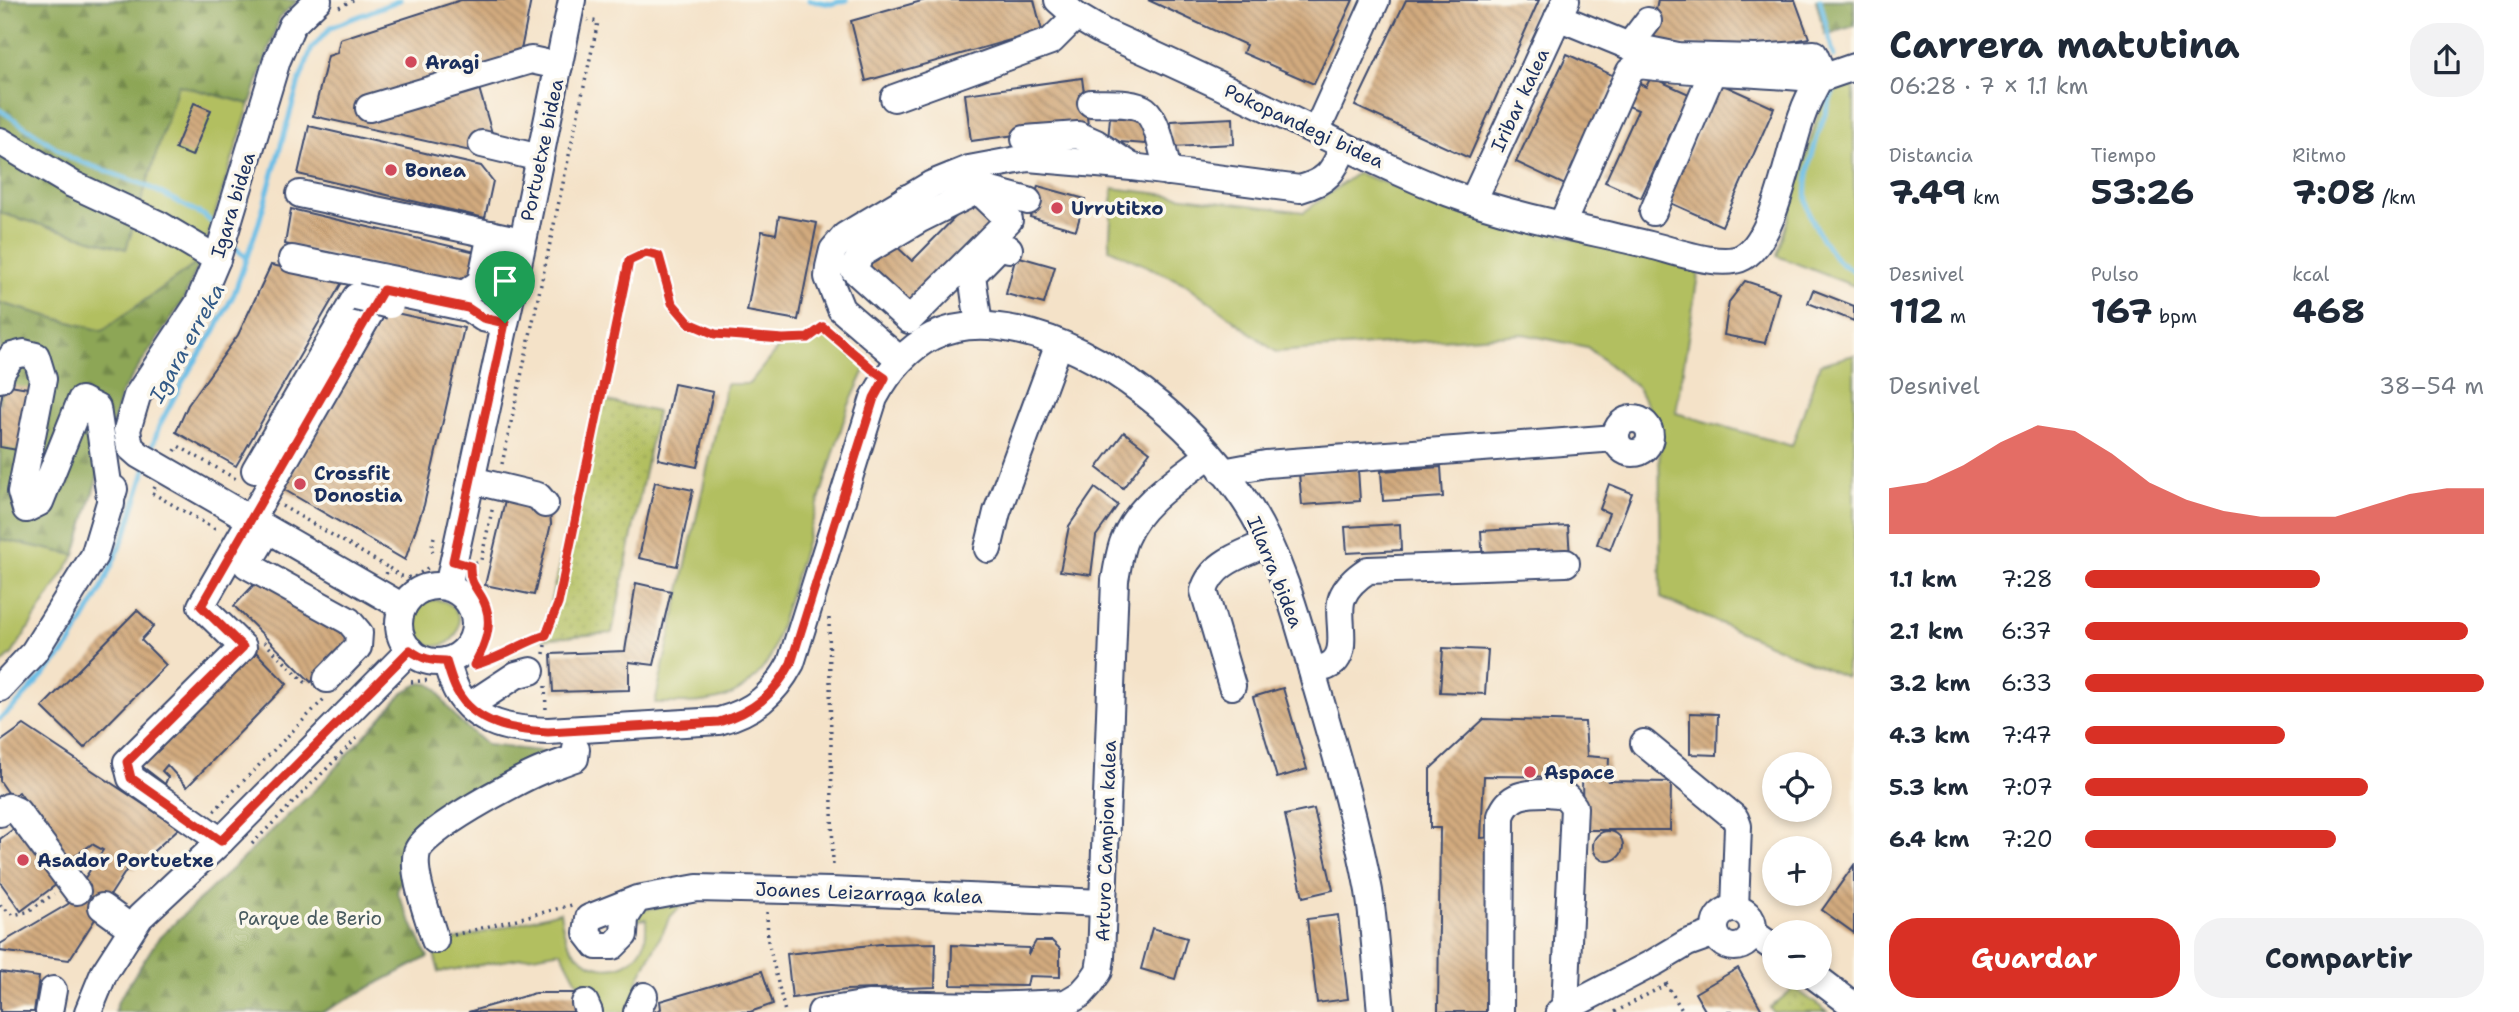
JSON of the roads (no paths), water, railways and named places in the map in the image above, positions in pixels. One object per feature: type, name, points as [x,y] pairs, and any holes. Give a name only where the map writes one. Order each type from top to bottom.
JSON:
[{"type":"street","name":"Igara bidea","points":[[0,688],[34,652],[94,556],[118,476],[144,457],[127,430],[137,397],[198,304],[218,260],[277,60],[292,25],[318,0]]},
{"type":"street","points":[[1316,132],[1377,0]]},
{"type":"street","name":"Portuetxe bidea","points":[[448,587],[462,564],[494,321],[523,241],[559,66],[579,5]]},
{"type":"street","points":[[894,98],[1051,41],[1067,8]]},
{"type":"street","name":"Pokopandegi bidea","points":[[1067,8],[1102,32],[1344,147],[1449,193],[1500,210],[1684,254],[1731,261],[1741,259],[1754,250],[1767,225],[1781,188],[1802,114],[1819,79]]},
{"type":"street","points":[[1562,9],[1629,46],[1678,56],[1756,58],[1814,54],[1818,63],[1819,79]]},
{"type":"street","name":"Iribar kalea","points":[[1473,201],[1562,9]]},
{"type":"street","points":[[1629,46],[1648,21]]},
{"type":"street","points":[[369,108],[531,61],[559,66]]},
{"type":"street","points":[[1562,224],[1630,71],[1639,65],[1712,73],[1774,74],[1819,79],[1854,67]]},
{"type":"street","points":[[1654,212],[1712,73]]},
{"type":"street","points":[[1091,103],[1131,106],[1145,110],[1154,123],[1168,172]]},
{"type":"street","points":[[1025,139],[1078,135],[1096,143],[1132,167]]},
{"type":"street","points":[[0,141],[72,184],[158,225],[218,260]]},
{"type":"street","points":[[482,144],[540,158]]},
{"type":"street","points":[[978,190],[1009,220],[909,320],[853,269],[861,254],[914,209],[932,184],[969,169],[1028,158],[1067,172],[1132,167],[1300,189],[1321,183],[1333,171],[1344,147]]},
{"type":"street","points":[[398,648],[433,661],[469,706],[485,719],[519,730],[548,732],[719,722],[739,716],[758,705],[772,694],[791,663],[874,398],[892,368],[841,309],[828,277],[834,250],[845,236],[914,209],[978,190],[988,190],[1028,201]]},
{"type":"street","points":[[300,194],[523,241]]},
{"type":"street","points":[[292,259],[464,294],[481,282],[491,234]]},
{"type":"street","points":[[979,325],[972,275],[1000,246],[1009,249]]},
{"type":"street","points":[[225,654],[193,622],[201,606],[259,525],[383,290],[468,308],[494,321]]},
{"type":"street","points":[[255,470],[356,297],[465,320],[494,321]]},
{"type":"street","name":"Illarra bidea","points":[[892,368],[944,330],[968,325],[995,325],[1025,331],[1059,344],[1123,377],[1154,400],[1184,426],[1242,496],[1268,543],[1292,606],[1346,787],[1369,893],[1381,1012]]},
{"type":"street","points":[[988,549],[997,512],[1059,344]]},
{"type":"street","points":[[0,379],[12,356],[24,353],[36,356],[43,379],[21,492],[26,509],[40,502],[81,400],[97,408],[111,503]]},
{"type":"street","name":"Arturo Campion kalea","points":[[821,1012],[868,1004],[986,1006],[1066,1003],[1080,994],[1099,971],[1115,580],[1124,539],[1149,503],[1216,463],[1266,464],[1616,438]]},
{"type":"street","points":[[144,457],[403,607]]},
{"type":"street","points":[[471,480],[538,496],[545,504]]},
{"type":"street","points":[[259,525],[247,565],[349,621],[359,633],[358,647],[327,679]]},
{"type":"street","points":[[1232,685],[1204,592],[1208,578],[1216,568],[1268,543]]},
{"type":"street","points":[[1312,670],[1330,666],[1337,659],[1341,648],[1339,608],[1342,597],[1348,586],[1368,570],[1566,562]]},
{"type":"street","points":[[88,1012],[104,973],[131,929],[163,895],[234,845],[398,648],[403,607],[418,591],[427,587],[448,587],[468,601],[474,612],[472,637],[466,648],[443,673]]},
{"type":"street","points":[[201,606],[243,647],[127,762],[131,778],[234,845]]},
{"type":"street","points":[[469,706],[516,675],[531,671]]},
{"type":"street","points":[[1644,743],[1735,818],[1738,825],[1735,909]]},
{"type":"street","points":[[435,940],[417,873],[416,851],[426,836],[483,801],[540,771],[575,758],[576,749]]},
{"type":"street","points":[[1500,1012],[1501,816],[1505,806],[1526,793],[1557,794],[1567,797],[1574,807],[1562,1010],[1661,973],[1687,943],[1715,933]]},
{"type":"street","points":[[0,813],[8,807],[18,811],[74,887]]},
{"type":"street","name":"Joanes Leizarraga kalea","points":[[637,900],[670,891],[697,888],[1102,903]]},
{"type":"street","points":[[102,907],[131,929]]},
{"type":"street","points":[[1735,909],[1749,917],[1753,933],[1746,943],[1734,948],[1722,943],[1715,933],[1719,916],[1735,909]]},
{"type":"street","points":[[1753,933],[1762,939]]},
{"type":"street","points":[[1832,989],[1854,1006]]},
{"type":"waterway","name":"Igara erreka","points":[[151,451],[159,426],[234,294],[259,222],[299,82],[312,48],[331,27],[400,0]]},
{"type":"waterway","name":"Igara erreka","points":[[809,0],[831,4],[847,0]]},
{"type":"waterway","points":[[1820,0],[1834,57]]},
{"type":"waterway","points":[[1836,83],[1810,162],[1806,194],[1811,217],[1824,242],[1837,259],[1854,272]]},
{"type":"waterway","points":[[0,110],[73,159],[147,186],[205,216],[212,223]]},
{"type":"waterway","points":[[235,247],[246,258]]},
{"type":"waterway","name":"Igara erreka","points":[[0,719],[67,649],[100,592],[127,530],[146,467]]},
{"type":"place","name":"Aragi","points":[[411,62]]},
{"type":"place","name":"Bonea","points":[[391,170]]},
{"type":"place","name":"Urrutitxo","points":[[1057,208]]},
{"type":"place","name":"Crossfit Donostia","points":[[300,484]]},
{"type":"place","name":"Aspace","points":[[1530,772]]},
{"type":"place","name":"Asador Portuetxe","points":[[23,860]]},
{"type":"park label","name":"Parque de Berio","points":[[310,918]]}]
